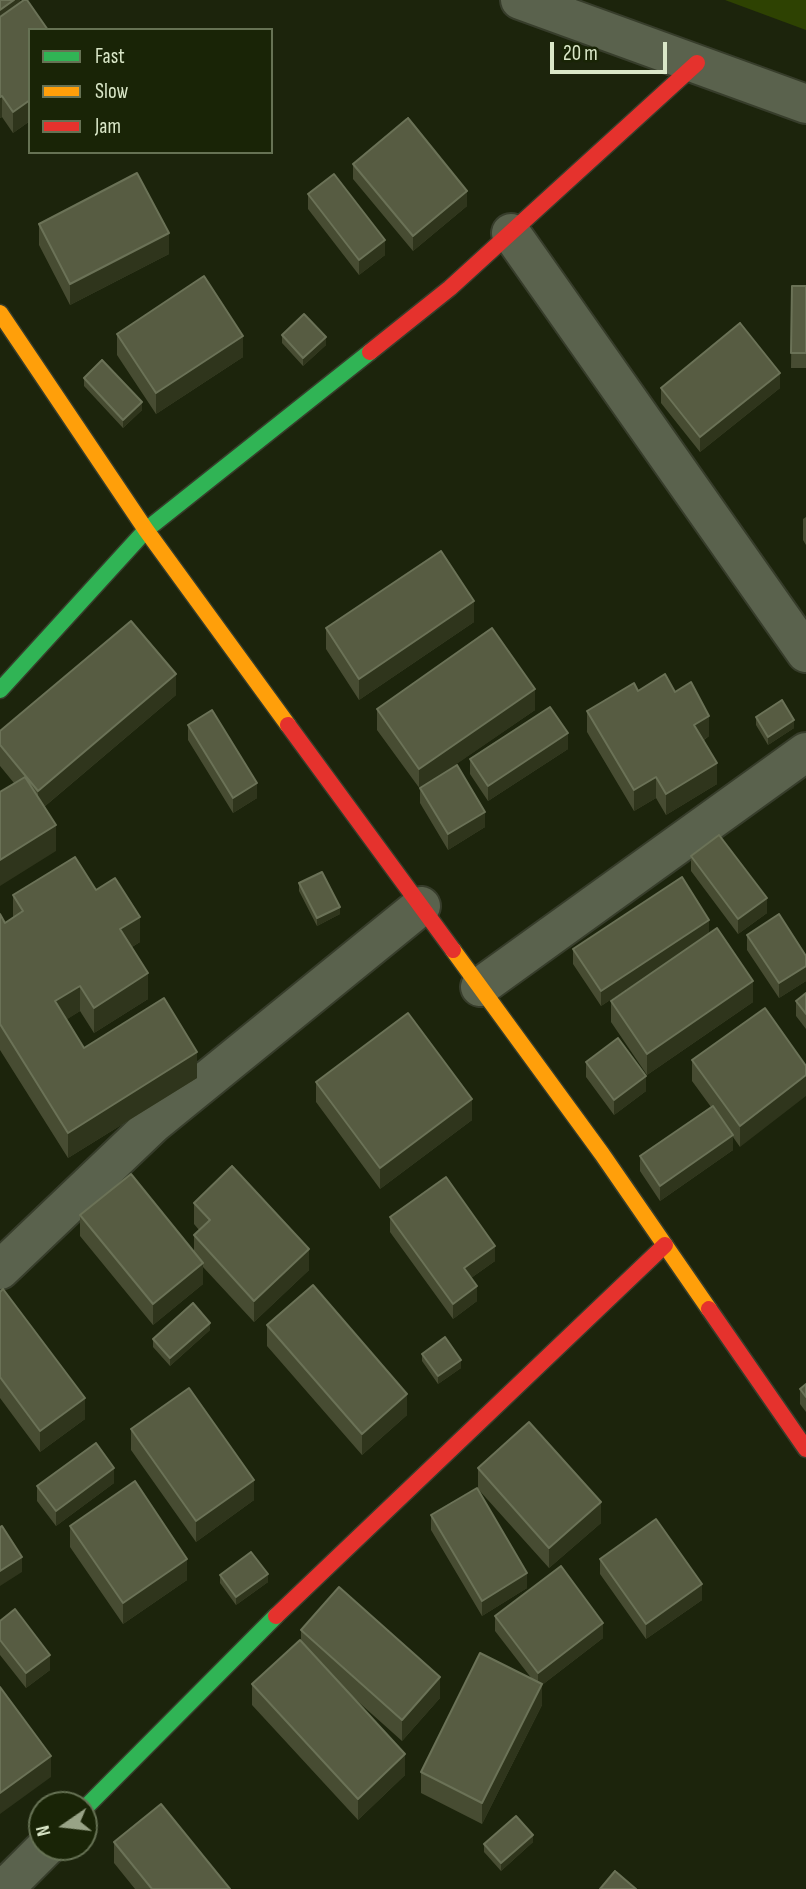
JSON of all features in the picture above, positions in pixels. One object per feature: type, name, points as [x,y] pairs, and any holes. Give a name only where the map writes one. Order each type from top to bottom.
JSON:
[{"type":"street","points":[[520,0],[806,104]]},
{"type":"street","points":[[0,690],[146,530],[450,288],[697,63]]},
{"type":"street","points":[[511,233],[806,653]]},
{"type":"street","points":[[0,313],[146,530],[602,1154],[806,1449]]},
{"type":"street","points":[[480,986],[806,752]]},
{"type":"street","points":[[0,1270],[153,1124],[421,906]]},
{"type":"street","points":[[98,1795],[256,1636],[665,1245]]},
{"type":"street","points":[[4,1889],[32,1861]]},
{"type":"green space","points":[[725,0],[806,0],[806,30]]},
{"type":"building","points":[[0,0],[14,0],[0,10]]},
{"type":"building","points":[[27,0],[47,28],[28,28],[28,101],[13,112],[2,96],[0,97],[0,17]]},
{"type":"building","points":[[408,118],[467,191],[413,236],[353,164]]},
{"type":"building","points":[[137,173],[169,233],[70,284],[39,224]]},
{"type":"building","points":[[334,174],[385,240],[359,260],[308,194]]},
{"type":"building","points":[[204,276],[243,336],[156,393],[117,334]]},
{"type":"building","points":[[792,286],[806,286],[806,353],[791,353]]},
{"type":"building","points":[[304,314],[326,337],[303,358],[282,335]]},
{"type":"building","points":[[740,323],[780,373],[700,437],[661,388]]},
{"type":"building","points":[[102,360],[142,402],[123,420],[84,378]]},
{"type":"building","points":[[441,551],[474,601],[359,679],[326,628]]},
{"type":"building","points":[[131,621],[176,674],[38,791],[0,745],[0,731]]},
{"type":"building","points":[[492,628],[535,689],[419,769],[377,709]]},
{"type":"building","points":[[665,674],[675,692],[691,682],[709,716],[694,725],[717,763],[666,794],[656,777],[634,790],[587,711],[634,683],[638,691]]},
{"type":"building","points":[[782,700],[794,720],[768,737],[756,717]]},
{"type":"building","points":[[550,707],[568,733],[488,786],[470,759]]},
{"type":"building","points":[[212,710],[257,783],[233,798],[188,725]]},
{"type":"building","points":[[457,765],[485,812],[448,834],[420,788]]},
{"type":"building","points":[[25,777],[56,825],[0,860],[0,792]]},
{"type":"building","points":[[719,835],[767,898],[738,919],[691,856]]},
{"type":"building","points":[[75,857],[96,890],[115,878],[140,917],[120,929],[148,973],[94,1008],[80,986],[55,1001],[84,1048],[164,998],[197,1052],[68,1133],[0,1024],[0,914],[5,923],[23,911],[13,895]]},
{"type":"building","points":[[322,872],[340,907],[317,918],[299,883]]},
{"type":"building","points":[[682,877],[709,920],[601,991],[573,949]]},
{"type":"building","points":[[779,914],[806,956],[806,966],[779,983],[747,935]]},
{"type":"building","points":[[717,928],[753,981],[647,1054],[611,1001]]},
{"type":"building","points":[[806,993],[806,1014],[796,1001]]},
{"type":"building","points":[[765,1008],[806,1066],[806,1075],[740,1126],[692,1060]]},
{"type":"building","points":[[408,1013],[472,1099],[380,1168],[316,1082]]},
{"type":"building","points":[[618,1038],[646,1076],[614,1100],[586,1062]]},
{"type":"building","points":[[713,1106],[733,1135],[660,1186],[640,1156]]},
{"type":"building","points":[[232,1166],[309,1249],[254,1301],[194,1235],[210,1220],[194,1203]]},
{"type":"building","points":[[131,1174],[203,1263],[153,1304],[80,1215]]},
{"type":"building","points":[[446,1177],[495,1246],[464,1268],[477,1286],[453,1304],[390,1217]]},
{"type":"building","points":[[313,1285],[407,1394],[362,1434],[267,1325]]},
{"type":"building","points":[[3,1289],[85,1398],[40,1431],[0,1377],[0,1292]]},
{"type":"building","points":[[193,1303],[210,1323],[170,1358],[153,1339]]},
{"type":"building","points":[[445,1337],[461,1360],[438,1376],[422,1354]]},
{"type":"building","points":[[806,1384],[806,1397],[800,1389]]},
{"type":"building","points":[[189,1388],[254,1480],[196,1521],[131,1429]]},
{"type":"building","points":[[529,1422],[601,1502],[549,1548],[478,1468]]},
{"type":"building","points":[[96,1443],[114,1468],[56,1511],[37,1486]]},
{"type":"building","points":[[135,1481],[187,1559],[123,1603],[70,1526]]},
{"type":"building","points":[[477,1488],[527,1573],[482,1601],[431,1515]]},
{"type":"building","points":[[656,1519],[702,1584],[646,1624],[600,1559]]},
{"type":"building","points":[[2,1526],[22,1557],[0,1571],[0,1527]]},
{"type":"building","points":[[251,1552],[268,1574],[236,1597],[220,1575]]},
{"type":"building","points":[[561,1566],[603,1623],[538,1673],[495,1616]]},
{"type":"building","points":[[339,1587],[440,1677],[402,1720],[301,1630]]},
{"type":"building","points":[[15,1609],[50,1655],[26,1673],[0,1640],[0,1621]]},
{"type":"building","points":[[300,1640],[405,1754],[358,1799],[252,1684]]},
{"type":"building","points":[[480,1653],[542,1684],[482,1803],[421,1772]]},
{"type":"building","points":[[0,1687],[51,1756],[0,1793]]},
{"type":"building","points":[[161,1804],[230,1889],[152,1889],[114,1842]]},
{"type":"building","points":[[516,1816],[533,1835],[501,1863],[484,1844]]},
{"type":"building","points":[[615,1871],[636,1889],[600,1889]]},
{"type":"traffic: fast","points":[[0,690],[146,530],[370,352]]},
{"type":"traffic: fast","points":[[98,1795],[276,1616]]},
{"type":"traffic: slow","points":[[0,313],[146,530],[288,725]]},
{"type":"traffic: slow","points":[[453,950],[602,1154],[709,1309]]},
{"type":"traffic: jam","points":[[370,352],[450,288],[697,63]]},
{"type":"traffic: jam","points":[[288,725],[453,950]]},
{"type":"traffic: jam","points":[[276,1616],[665,1245]]},
{"type":"traffic: jam","points":[[709,1309],[806,1449]]}]
